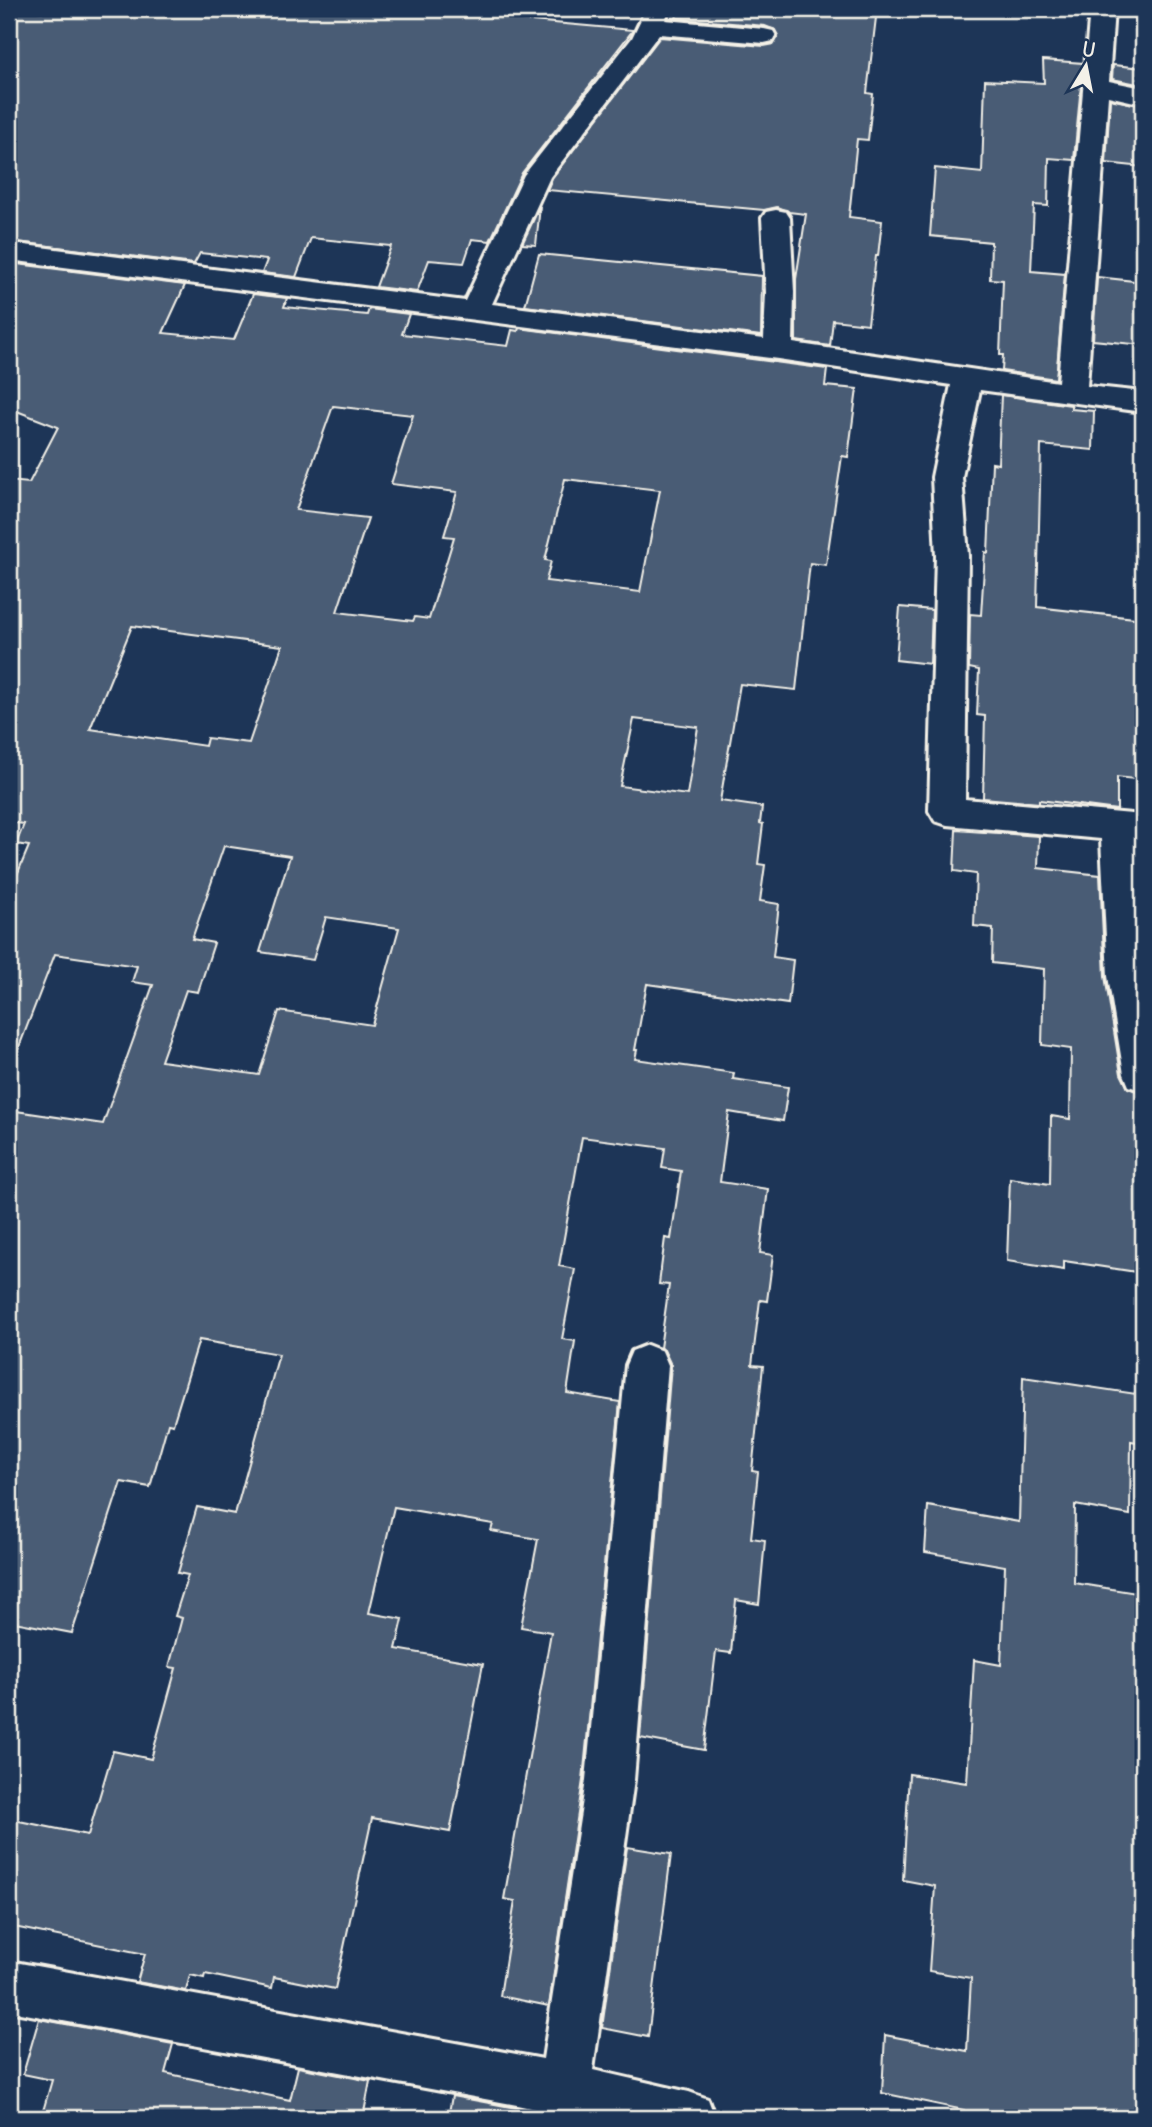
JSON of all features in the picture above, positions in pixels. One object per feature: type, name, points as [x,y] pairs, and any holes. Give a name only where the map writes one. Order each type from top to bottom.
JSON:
[{"type":"street","points":[[1072,394],[1102,9]]},
{"type":"street","points":[[475,311],[537,175],[636,49],[655,17],[764,36]]},
{"type":"street","points":[[1095,86],[1143,96]]},
{"type":"street","points":[[776,218],[780,292],[778,350]]},
{"type":"street","points":[[9,252],[778,350],[1143,402]]},
{"type":"street","points":[[967,379],[947,477],[952,556],[947,811],[1131,827],[1127,976],[1143,1074]]},
{"type":"street","points":[[564,2090],[610,1780],[647,1365]]},
{"type":"street","points":[[9,1986],[564,2090],[689,2118]]},
{"type":"building","points":[[9,9],[77,14],[80,9],[525,9],[521,20],[633,30],[522,173],[490,241],[472,239],[464,263],[429,260],[417,292],[376,287],[391,246],[311,238],[296,277],[262,273],[267,260],[200,253],[194,264],[9,241]]},
{"type":"building","points":[[679,9],[877,9],[867,93],[873,94],[868,140],[857,139],[849,217],[882,221],[878,256],[868,324],[833,320],[830,346],[796,341],[796,279],[806,214],[777,207],[764,210],[547,190],[552,178],[660,37],[764,46],[774,44],[778,37],[775,30],[765,26],[676,18]]},
{"type":"building","points":[[1043,60],[1083,63],[1074,160],[1049,158],[1048,206],[1034,205],[1031,271],[1065,274],[1056,379],[1002,371],[1003,355],[1000,355],[1003,280],[990,279],[991,242],[930,236],[935,168],[982,173],[985,80],[1044,83]]},
{"type":"building","points":[[1113,65],[1143,68],[1143,85],[1112,79]]},
{"type":"building","points":[[1110,99],[1143,106],[1143,167],[1106,163]]},
{"type":"building","points":[[540,206],[536,245],[522,244]]},
{"type":"building","points":[[539,254],[762,276],[761,336],[525,306]]},
{"type":"building","points":[[9,263],[185,285],[163,333],[234,340],[253,294],[287,298],[284,307],[367,315],[369,309],[409,314],[402,334],[508,346],[512,330],[518,331],[519,328],[827,369],[825,386],[857,389],[848,457],[842,456],[826,565],[810,563],[796,690],[740,684],[720,801],[762,807],[760,823],[763,824],[758,864],[765,865],[760,901],[779,904],[773,957],[793,960],[788,1004],[647,984],[635,1050],[635,1059],[734,1073],[733,1079],[788,1087],[783,1121],[729,1112],[720,1182],[768,1189],[760,1253],[773,1255],[767,1301],[760,1300],[752,1365],[763,1366],[752,1471],[758,1472],[751,1538],[765,1540],[759,1604],[736,1600],[731,1653],[716,1651],[704,1750],[640,1738],[671,1365],[664,1350],[660,1348],[669,1285],[659,1284],[665,1238],[671,1239],[681,1171],[662,1168],[665,1148],[582,1137],[559,1266],[575,1269],[562,1339],[575,1341],[567,1393],[620,1402],[583,1780],[549,2006],[500,1996],[515,1901],[504,1899],[551,1632],[521,1627],[538,1539],[491,1531],[493,1524],[394,1507],[369,1613],[403,1619],[396,1649],[483,1664],[450,1832],[372,1818],[335,1989],[274,1977],[272,1988],[205,1974],[204,1978],[190,1975],[186,1991],[137,1982],[145,1954],[9,1926],[9,1819],[88,1835],[113,1751],[151,1759],[176,1668],[169,1667],[182,1618],[175,1616],[188,1575],[178,1573],[197,1507],[235,1514],[279,1354],[199,1340],[173,1424],[168,1423],[150,1487],[121,1482],[72,1633],[9,1621],[9,1110],[103,1124],[153,985],[132,982],[137,966],[55,954],[12,1065],[9,1065],[9,894],[29,846],[16,844],[24,824],[9,822],[9,481],[29,483],[58,427],[9,408]],"holes":[[[333,406],[413,415],[391,484],[457,492],[444,536],[454,537],[429,619],[415,617],[413,621],[337,612],[368,518],[296,510]],[[565,479],[660,490],[640,592],[546,581],[551,561],[545,560]],[[132,626],[282,646],[249,743],[207,738],[205,746],[90,729]],[[634,719],[698,727],[687,795],[620,786]],[[224,846],[290,856],[260,952],[313,960],[326,917],[399,928],[372,1025],[279,1011],[259,1075],[161,1061],[186,990],[198,992],[214,943],[192,939]]]},
{"type":"building","points":[[1097,277],[1143,282],[1143,345],[1093,340]]},
{"type":"building","points":[[1001,395],[1094,411],[1093,450],[1041,445],[1037,607],[1143,619],[1143,780],[1117,777],[1117,810],[1039,800],[1039,803],[983,798],[985,716],[977,715],[979,670],[969,668],[970,614],[981,615],[985,552],[988,553],[992,463],[998,464]]},
{"type":"building","points":[[900,607],[932,610],[930,664],[896,660]]},
{"type":"building","points":[[956,830],[1039,836],[1038,868],[1100,875],[1105,976],[1121,1074],[1128,1088],[1142,1093],[1143,1273],[1064,1261],[1064,1270],[1007,1261],[1010,1178],[1050,1184],[1051,1116],[1070,1119],[1071,1049],[1042,1045],[1044,969],[992,963],[993,928],[974,926],[976,874],[954,871]]},
{"type":"building","points":[[1023,1377],[1143,1395],[1143,1443],[1131,1441],[1130,1515],[1075,1505],[1074,1583],[1143,1594],[1143,2117],[1111,2111],[1111,2118],[964,2118],[964,2110],[882,2093],[885,2035],[967,2051],[971,1978],[929,1971],[935,1886],[903,1880],[909,1774],[967,1783],[974,1660],[1001,1665],[1005,1566],[925,1552],[928,1506],[1019,1522]]},
{"type":"building","points":[[627,1847],[671,1854],[648,2037],[602,2028]]},
{"type":"building","points":[[39,2019],[173,2044],[165,2073],[290,2100],[298,2067],[370,2081],[363,2118],[41,2118],[52,2080],[23,2074]]},
{"type":"building","points":[[452,2096],[516,2108],[561,2118],[448,2118]]}]
